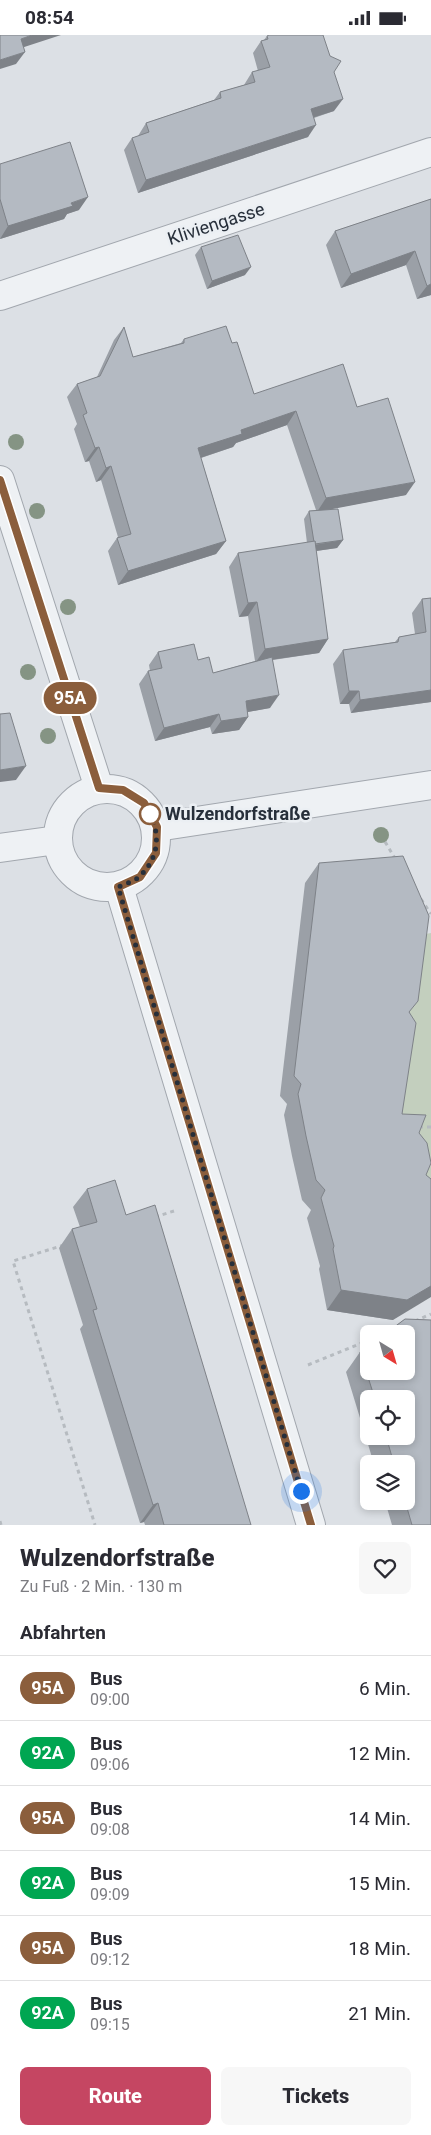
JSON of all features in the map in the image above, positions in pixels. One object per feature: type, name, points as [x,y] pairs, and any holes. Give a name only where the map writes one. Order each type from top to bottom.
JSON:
[{"type":"street","name":"Kliviengasse","points":[[0,296],[431,152]]},
{"type":"street","points":[[0,480],[99,788]]},
{"type":"street","points":[[157,827],[431,785]]},
{"type":"street","points":[[99,788],[123,790],[144,803],[157,827],[156,853],[140,877],[118,887],[85,884],[64,864],[57,840],[60,822],[76,798],[99,788]]},
{"type":"street","points":[[0,848],[57,840]]},
{"type":"street","points":[[118,887],[311,1525]]},
{"type":"path","points":[[381,835],[399,864]]},
{"type":"path","points":[[420,897],[431,914]]},
{"type":"path","points":[[411,1126],[431,1127]]},
{"type":"path","points":[[147,1219],[174,1211]]},
{"type":"path","points":[[66,1245],[13,1261],[94,1525]]},
{"type":"path","points":[[408,1324],[431,1314]]},
{"type":"path","points":[[308,1365],[360,1344]]},
{"type":"path","points":[[0,1521],[1,1525]]},
{"type":"green space","points":[[431,933],[431,1247],[395,1093],[415,936]]},
{"type":"building","points":[[0,35],[32,35],[21,39],[25,52],[0,60]]},
{"type":"building","points":[[323,35],[330,56],[341,61],[334,72],[343,99],[311,109],[316,125],[146,180],[132,138],[149,132],[146,123],[221,98],[220,92],[255,82],[252,72],[270,67],[261,41],[268,39],[267,36]]},
{"type":"building","points":[[70,142],[88,197],[71,203],[73,206],[8,226],[0,199],[0,164]]},
{"type":"building","points":[[431,199],[431,284],[427,286],[415,251],[351,274],[335,231]]},
{"type":"building","points":[[238,235],[251,267],[212,281],[201,247]]},
{"type":"building","points":[[226,326],[232,343],[237,342],[254,394],[343,364],[357,407],[388,398],[415,482],[326,498],[296,411],[241,430],[242,434],[198,448],[226,541],[128,571],[117,538],[131,534],[111,466],[106,468],[99,447],[95,448],[83,415],[87,413],[77,384],[100,376],[124,327],[133,357],[184,343],[184,339]]},
{"type":"building","points":[[338,509],[343,540],[315,544],[309,511]]},
{"type":"building","points":[[315,541],[328,639],[265,649],[257,602],[248,603],[238,553]]},
{"type":"building","points":[[431,598],[431,690],[360,700],[359,691],[349,691],[343,650],[398,642],[399,637],[426,632],[422,599]]},
{"type":"building","points":[[194,644],[198,660],[209,657],[213,673],[272,657],[279,695],[246,701],[248,717],[221,721],[219,714],[164,728],[148,671],[162,668],[158,652]]},
{"type":"building","points":[[10,713],[26,766],[0,770],[0,714]]},
{"type":"building","points":[[403,856],[429,916],[418,1001],[409,1012],[416,1023],[402,1114],[426,1115],[419,1133],[427,1143],[431,1163],[426,1175],[431,1179],[431,1286],[407,1300],[341,1290],[334,1246],[321,1198],[325,1190],[316,1180],[298,1094],[301,1084],[294,1076],[319,863]]},
{"type":"building","points":[[115,1180],[126,1215],[155,1205],[251,1525],[164,1525],[158,1503],[153,1505],[93,1310],[97,1309],[72,1229],[97,1222],[87,1189]]},
{"type":"building","points":[[405,1319],[431,1320],[431,1525],[412,1525],[408,1510],[415,1510],[415,1455],[391,1455],[389,1445],[415,1445],[415,1390],[372,1390],[369,1380],[415,1380],[415,1325],[397,1325]]},
{"type":"bus line","name":"95A","points":[[0,480],[99,788],[123,790],[144,803],[157,827],[156,853],[140,877],[118,887],[157,1010],[311,1525]]},
{"type":"place","name":"Wulzendorfstraße","points":[[150,814]]},
{"type":"route","points":[[150,814],[157,827],[156,853],[140,877],[118,887],[157,1010],[301,1491]]}]
